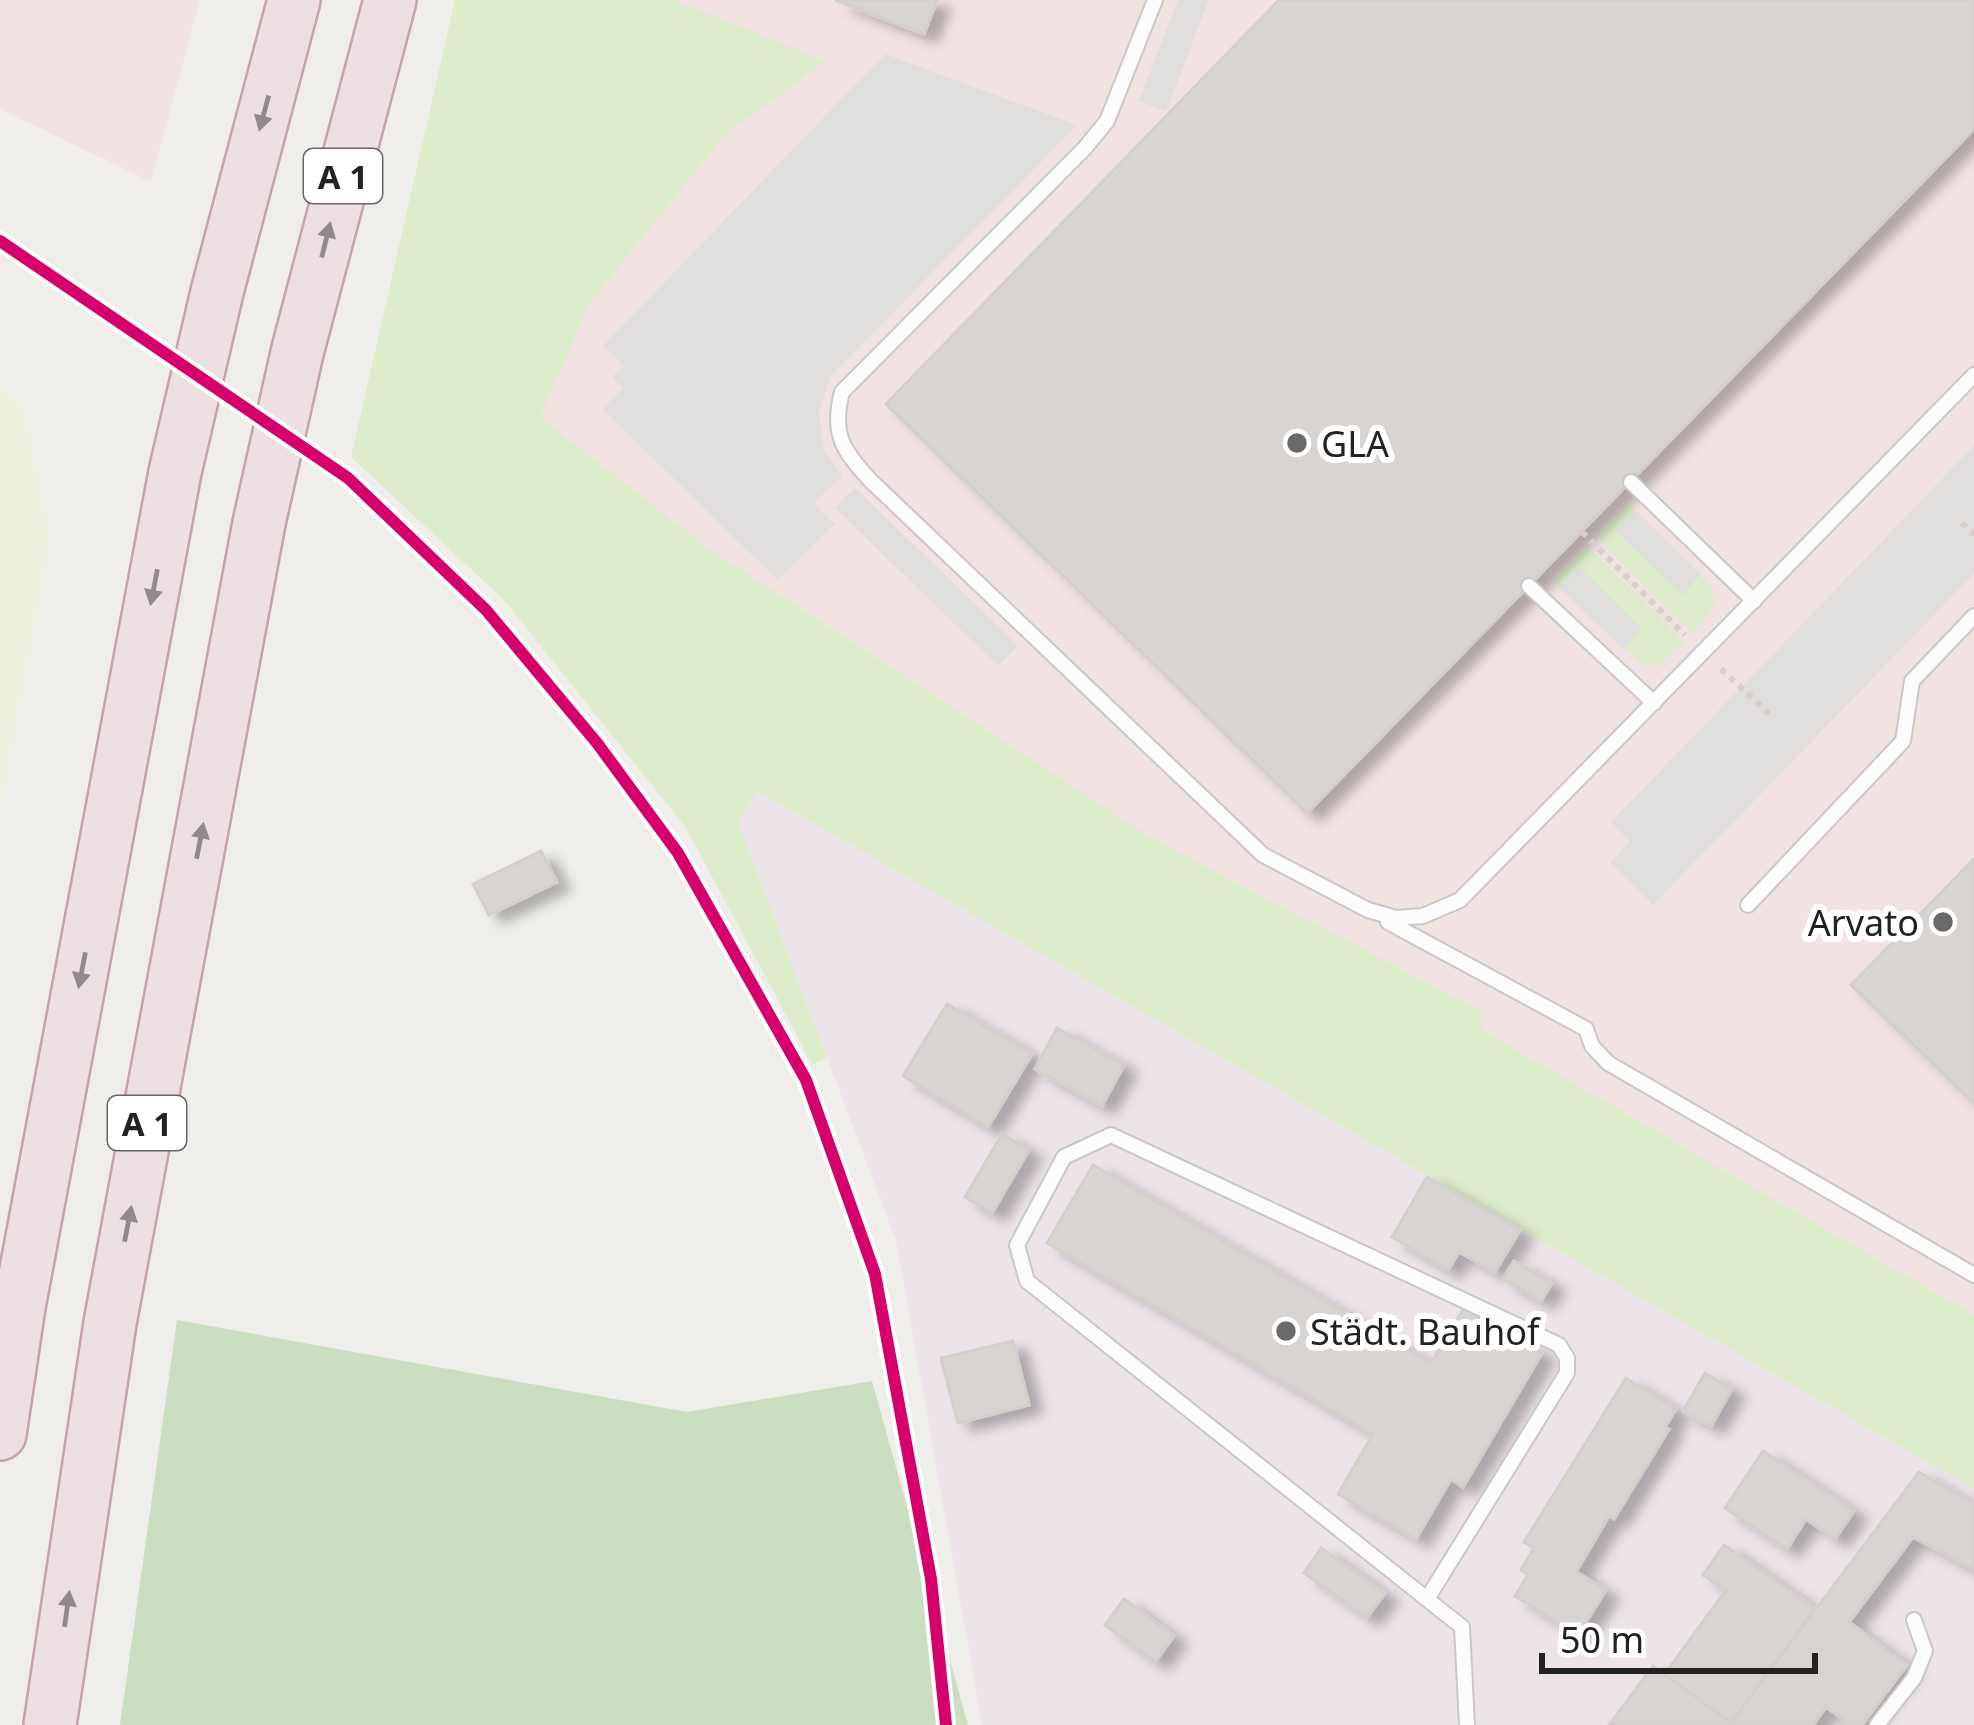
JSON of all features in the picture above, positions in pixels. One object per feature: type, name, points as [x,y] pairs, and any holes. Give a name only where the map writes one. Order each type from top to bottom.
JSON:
[{"type":"highway","name":"A 1","points":[[0,1434],[23,1284],[175,472],[294,0]]},
{"type":"highway","name":"A 1","points":[[50,1725],[110,1323],[259,523],[297,353],[390,0]]},
{"type":"lane","points":[[1155,0],[1107,121],[842,392],[838,430],[845,453],[1263,855],[1586,1029],[1592,1046],[1608,1063],[1974,1275]]},
{"type":"lane","points":[[1368,910],[1410,919],[1460,900],[1974,375]]},
{"type":"lane","points":[[1631,482],[1754,601]]},
{"type":"lane","points":[[1528,586],[1654,703]]},
{"type":"lane","points":[[1748,905],[1903,741],[1912,682],[1974,616]]},
{"type":"lane","points":[[1427,1599],[1567,1373],[1567,1358],[1559,1345],[1112,1135],[1064,1157],[1017,1245],[1027,1281],[1462,1627],[1467,1725]]},
{"type":"lane","points":[[1876,1725],[1914,1678],[1925,1651],[1914,1620]]},
{"type":"path","points":[[1962,523],[1974,535]]},
{"type":"path","points":[[1582,532],[1774,718]]},
{"type":"shaded area","points":[[0,0],[200,0],[151,182],[0,109]]},
{"type":"shaded area","points":[[674,0],[1974,0],[1974,1315],[1484,1032],[1478,1009],[1157,841],[704,545],[539,417],[590,303],[725,135],[825,62]]},
{"type":"shaded area","points":[[1178,0],[1209,0],[1166,111],[1139,101]]},
{"type":"shaded area","points":[[885,54],[1077,125],[830,377],[819,412],[823,448],[842,476],[814,503],[835,524],[778,580],[602,409],[623,388],[612,377],[624,366],[603,346]]},
{"type":"shaded area","points":[[1974,446],[1974,574],[1653,905],[1610,863],[1630,841],[1611,822]]},
{"type":"shaded area","points":[[855,488],[1018,646],[998,666],[835,508]]},
{"type":"shaded area","points":[[1636,511],[1701,574],[1682,595],[1616,531]]},
{"type":"shaded area","points":[[1580,568],[1642,629],[1623,649],[1560,588]]},
{"type":"shaded area","points":[[757,791],[1974,1489],[1974,1725],[982,1725],[896,1241],[738,821]]},
{"type":"green space","points":[[455,0],[674,0],[826,61],[725,135],[590,303],[540,417],[704,545],[1157,841],[1478,1009],[1485,1032],[1974,1315],[1974,1489],[757,791],[738,821],[827,1058],[812,1064],[686,828],[505,601],[351,457]]},
{"type":"green space","points":[[0,384],[23,407],[50,540],[0,809]]},
{"type":"green space","points":[[1628,504],[1636,511],[1617,532],[1682,594],[1701,574],[1712,588],[1714,607],[1692,633],[1596,537]]},
{"type":"green space","points":[[1588,547],[1684,642],[1660,663],[1643,665],[1623,649],[1641,628],[1580,568],[1560,588],[1554,582]]},
{"type":"green space","points":[[177,1320],[687,1412],[872,1381],[968,1725],[120,1725]]},
{"type":"building","points":[[835,0],[937,0],[924,34]]},
{"type":"building","name":"GLA","points":[[1279,0],[1974,0],[1974,129],[1307,813],[886,404]]},
{"type":"building","points":[[541,851],[557,882],[489,915],[473,884]]},
{"type":"building","name":"Arvato","points":[[1974,859],[1974,1103],[1851,985]]},
{"type":"building","points":[[947,1004],[1032,1054],[988,1127],[903,1076]]},
{"type":"building","points":[[1057,1028],[1124,1065],[1102,1106],[1035,1069]]},
{"type":"building","points":[[1002,1134],[1029,1150],[992,1213],[965,1197]]},
{"type":"building","name":"Städt. Bauhof","points":[[1093,1165],[1431,1363],[1464,1308],[1542,1353],[1463,1487],[1451,1479],[1416,1539],[1338,1494],[1373,1434],[1047,1243]]},
{"type":"building","points":[[1427,1177],[1520,1230],[1495,1272],[1459,1252],[1448,1270],[1392,1237]]},
{"type":"building","points":[[1514,1261],[1552,1283],[1541,1301],[1503,1279]]},
{"type":"building","points":[[1013,1341],[1029,1405],[958,1423],[941,1358]]},
{"type":"building","points":[[1705,1373],[1732,1389],[1711,1426],[1683,1411]]},
{"type":"building","name":"Städt. Bauhof","points":[[1626,1378],[1676,1409],[1665,1427],[1669,1429],[1614,1519],[1609,1516],[1576,1572],[1606,1590],[1578,1635],[1515,1596],[1528,1575],[1521,1570],[1534,1548],[1524,1542]]},
{"type":"building","points":[[1763,1451],[1854,1511],[1835,1539],[1806,1519],[1787,1549],[1725,1508]]},
{"type":"building","points":[[1919,1472],[1974,1504],[1974,1569],[1913,1537],[1849,1622],[1907,1665],[1862,1725],[1851,1725],[1826,1707],[1813,1725],[1729,1725]]},
{"type":"building","points":[[1724,1545],[1815,1608],[1731,1723],[1664,1675],[1726,1590],[1703,1575]]},
{"type":"building","points":[[1321,1548],[1385,1593],[1367,1618],[1304,1573]]},
{"type":"building","points":[[1124,1599],[1174,1636],[1155,1662],[1105,1625]]},
{"type":"building","points":[[1653,1666],[1731,1723],[1609,1725]]},
{"type":"cycle path","points":[[0,241],[348,478],[486,610],[597,743],[678,853],[806,1080],[875,1274],[931,1579],[946,1725]]},
{"type":"place","name":"GLA","points":[[1297,443]]},
{"type":"place","name":"Arvato","points":[[1943,922]]},
{"type":"place","name":"Städt. Bauhof","points":[[1286,1331]]}]
